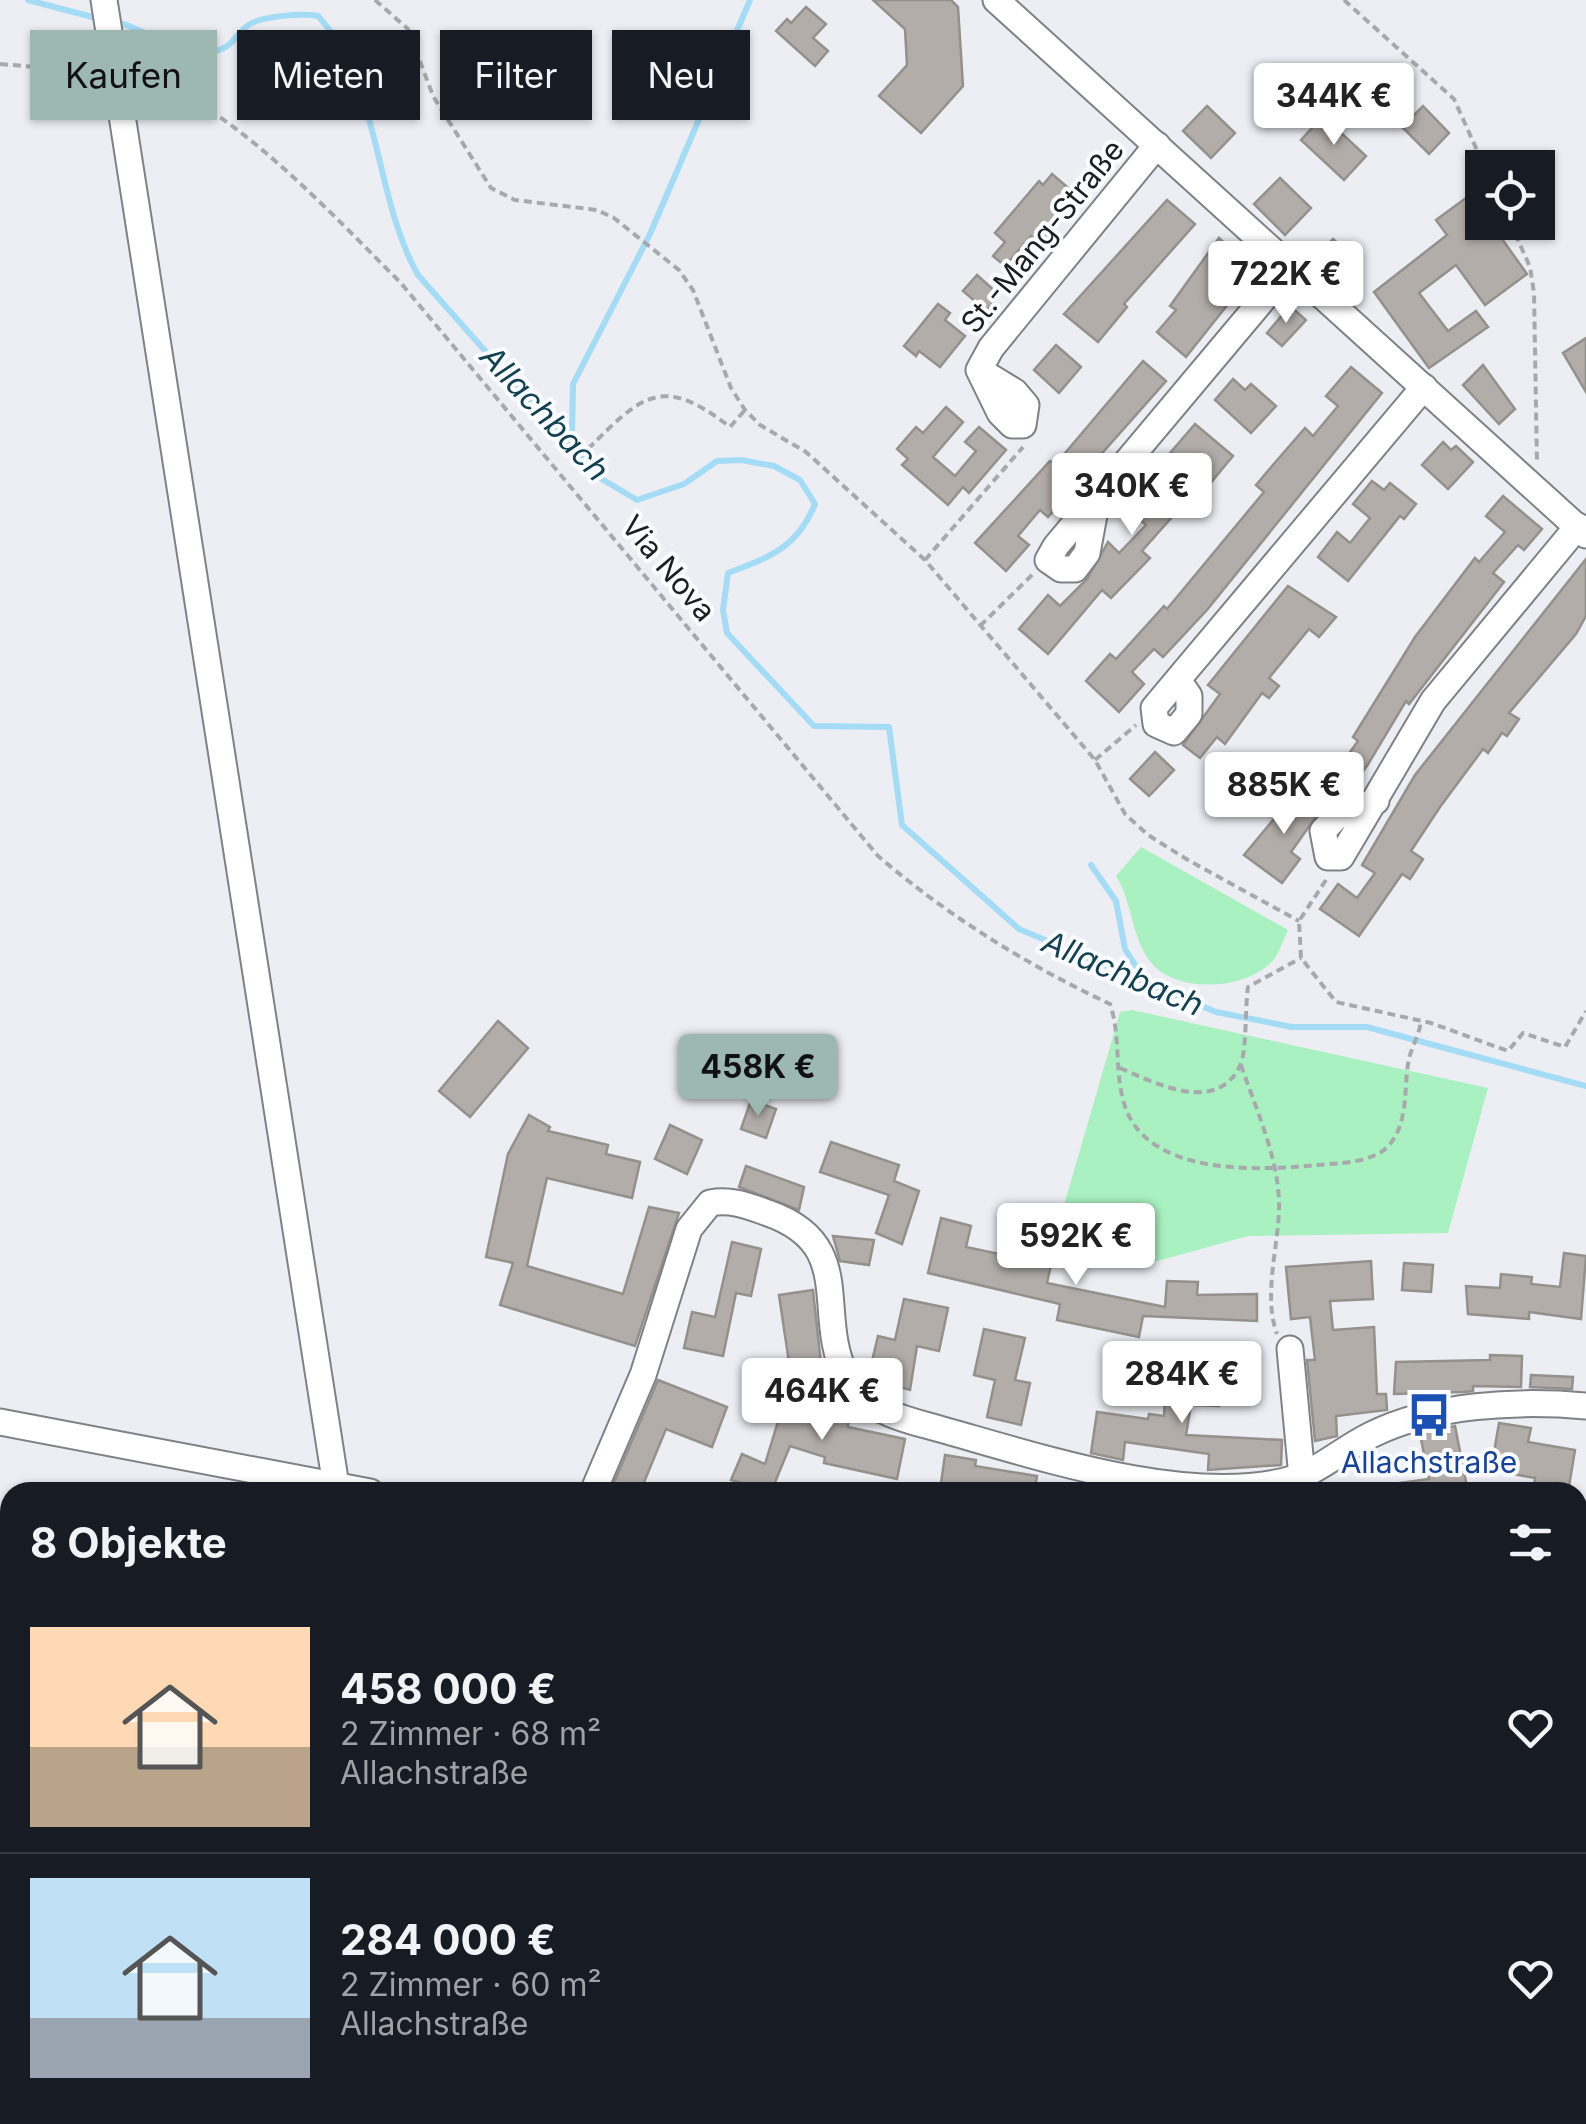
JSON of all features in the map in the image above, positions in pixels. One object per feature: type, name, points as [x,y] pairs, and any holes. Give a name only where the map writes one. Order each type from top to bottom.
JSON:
[{"type":"street","points":[[996,0],[1582,530],[1433,701],[1341,857]]},
{"type":"street","points":[[105,3],[109,30]]},
{"type":"street","points":[[123,120],[335,1482]]},
{"type":"street","name":"St.-Mang-Straße","points":[[1023,425],[1012,425],[1000,413],[979,370],[990,348],[1158,145]]},
{"type":"street","points":[[1048,560],[1291,266]]},
{"type":"street","points":[[1154,708],[1424,388]]},
{"type":"street","points":[[597,1482],[643,1375],[688,1228],[710,1203],[723,1201],[782,1218],[813,1238],[830,1280],[839,1353],[847,1378],[861,1396],[892,1416],[1085,1468],[1174,1482]]},
{"type":"street","points":[[1290,1349],[1303,1482]]},
{"type":"street","points":[[1306,1482],[1374,1433],[1416,1418],[1482,1406],[1586,1406]]},
{"type":"street","points":[[0,1422],[315,1482]]},
{"type":"path","points":[[375,0],[408,29],[433,96],[491,188],[515,200],[598,210],[653,248],[693,290],[731,388],[745,410],[760,424],[806,452],[924,560],[1096,760],[1125,814],[1148,835],[1299,921]]},
{"type":"path","points":[[1344,0],[1454,99],[1477,150]]},
{"type":"path","name":"Via Nova","points":[[0,64],[30,63]]},
{"type":"path","name":"Via Nova","points":[[217,116],[318,200],[400,282],[878,856],[913,886],[1025,962],[1110,1004],[1118,1025],[1120,1068]]},
{"type":"path","points":[[1518,240],[1530,266],[1534,293],[1537,463],[1524,478]]},
{"type":"path","points":[[588,449],[628,409],[653,395],[686,398],[730,427],[745,410]]},
{"type":"path","points":[[924,560],[951,534],[1025,444],[1023,425]]},
{"type":"path","points":[[980,626],[1048,560]]},
{"type":"path","points":[[1096,760],[1154,708]]},
{"type":"path","points":[[1341,857],[1299,921],[1301,958],[1336,1002],[1421,1021],[1508,1051],[1524,1033],[1565,1047],[1586,1012]]},
{"type":"path","points":[[1290,1349],[1274,1331],[1272,1286],[1279,1207],[1275,1170],[1241,1065],[1248,987],[1301,958]]},
{"type":"path","points":[[1241,1065],[1220,1087],[1203,1094],[1183,1092],[1120,1068],[1125,1104],[1133,1123],[1149,1140],[1226,1168],[1275,1170],[1356,1162],[1388,1147],[1402,1124],[1408,1059],[1418,1041],[1421,1021]]},
{"type":"green space","points":[[1141,847],[1288,930],[1275,958],[1250,976],[1216,984],[1182,981],[1155,967],[1141,947],[1116,876]]},
{"type":"green space","points":[[1132,1010],[1488,1088],[1448,1233],[1248,1236],[1143,1265],[1062,1212],[1120,1012]]},
{"type":"building","points":[[873,0],[951,0],[958,7],[963,86],[921,133],[879,96],[907,65],[905,29]]},
{"type":"building","points":[[806,7],[826,24],[813,38],[828,51],[815,66],[776,31],[787,19],[791,23]]},
{"type":"building","points":[[1207,106],[1235,133],[1211,158],[1183,131]]},
{"type":"building","points":[[1423,106],[1449,133],[1429,154],[1402,127]]},
{"type":"building","points":[[1323,116],[1366,156],[1344,180],[1301,140]]},
{"type":"building","points":[[1052,174],[1080,198],[1041,245],[1031,236],[1005,266],[993,256],[1005,242],[995,233],[1039,181],[1043,185]]},
{"type":"building","points":[[1280,178],[1311,208],[1285,235],[1254,204]]},
{"type":"building","points":[[1465,199],[1465,240],[1503,240],[1527,274],[1485,305],[1456,265],[1419,293],[1448,331],[1476,311],[1488,327],[1429,368],[1374,292],[1447,235],[1436,220]]},
{"type":"building","points":[[1167,200],[1195,224],[1124,304],[1127,307],[1098,342],[1064,314]]},
{"type":"building","points":[[1219,238],[1238,256],[1240,289],[1186,357],[1157,332],[1176,310],[1170,306]]},
{"type":"building","points":[[1333,239],[1360,264],[1339,286],[1313,261]]},
{"type":"building","points":[[977,275],[999,295],[986,311],[963,291]]},
{"type":"building","points":[[938,304],[950,313],[945,320],[965,336],[940,367],[919,351],[916,356],[904,346]]},
{"type":"building","points":[[1290,306],[1306,320],[1282,346],[1267,333]]},
{"type":"building","points":[[1586,338],[1586,392],[1563,353]]},
{"type":"building","points":[[1056,345],[1081,367],[1059,393],[1034,370]]},
{"type":"building","points":[[1143,361],[1166,381],[1081,477],[1060,459]]},
{"type":"building","points":[[1483,365],[1515,409],[1499,424],[1463,385]]},
{"type":"building","points":[[1351,367],[1382,393],[1207,610],[1163,657],[1154,649],[1132,672],[1144,684],[1119,712],[1086,681],[1110,654],[1116,659],[1164,606],[1167,609],[1264,492],[1256,485],[1272,466],[1305,428],[1313,436],[1338,406],[1326,396]]},
{"type":"building","points":[[1233,379],[1245,390],[1251,384],[1276,406],[1251,433],[1215,400]]},
{"type":"building","points":[[946,407],[963,422],[933,457],[955,476],[976,451],[965,442],[979,427],[1006,450],[969,493],[963,487],[948,505],[902,465],[908,459],[897,449],[916,427],[923,433]]},
{"type":"building","points":[[1195,424],[1233,456],[1208,486],[1203,482],[1142,551],[1150,558],[1111,598],[1102,590],[1048,654],[1019,629],[1048,595],[1060,606],[1087,579],[1108,542],[1119,553],[1146,525],[1125,506],[1147,481],[1160,493],[1184,465],[1170,453]]},
{"type":"building","points":[[1443,442],[1451,450],[1456,446],[1473,462],[1448,489],[1422,465]]},
{"type":"building","points":[[1050,461],[1062,470],[1067,496],[1048,517],[1040,510],[1018,536],[1029,545],[1006,571],[975,543]]},
{"type":"building","points":[[1372,481],[1384,490],[1390,483],[1416,504],[1404,519],[1400,516],[1348,581],[1318,557],[1337,532],[1350,543],[1370,518],[1353,504]]},
{"type":"building","points":[[1503,496],[1542,529],[1524,550],[1518,545],[1493,573],[1504,582],[1409,704],[1406,701],[1367,766],[1342,797],[1326,785],[1358,741],[1353,737],[1415,637],[1475,558],[1479,562],[1505,532],[1486,516]]},
{"type":"building","points":[[1586,559],[1586,616],[1576,634],[1509,713],[1519,719],[1507,736],[1502,733],[1488,753],[1483,749],[1440,807],[1411,851],[1423,859],[1410,879],[1402,874],[1359,936],[1320,909],[1338,884],[1357,898],[1375,873],[1362,865],[1415,775]]},
{"type":"building","points":[[1288,586],[1336,617],[1319,637],[1309,629],[1269,678],[1279,686],[1269,698],[1262,693],[1225,744],[1217,737],[1200,758],[1183,745],[1220,694],[1208,685]]},
{"type":"building","points":[[1155,752],[1174,770],[1149,796],[1130,779]]},
{"type":"building","points":[[1298,790],[1322,808],[1291,852],[1300,859],[1282,883],[1244,855]]},
{"type":"building","points":[[498,1021],[528,1048],[470,1117],[439,1091]]},
{"type":"building","points":[[751,1100],[776,1109],[766,1138],[741,1129]]},
{"type":"building","points":[[529,1115],[550,1127],[548,1131],[608,1145],[606,1154],[640,1162],[632,1198],[547,1178],[527,1266],[623,1294],[649,1207],[679,1213],[635,1346],[500,1305],[513,1263],[486,1257],[508,1154]]},
{"type":"building","points":[[670,1125],[702,1140],[687,1174],[655,1159]]},
{"type":"building","points":[[831,1142],[899,1165],[894,1181],[919,1191],[902,1244],[876,1233],[889,1195],[820,1172]]},
{"type":"building","points":[[746,1166],[804,1187],[799,1210],[739,1187]]},
{"type":"building","points":[[941,1218],[971,1226],[966,1247],[1051,1265],[1047,1283],[1165,1307],[1167,1281],[1198,1282],[1197,1295],[1257,1294],[1257,1321],[1143,1316],[1139,1337],[1057,1320],[1060,1304],[928,1273]]},
{"type":"building","points":[[833,1236],[874,1240],[869,1265],[840,1261]]},
{"type":"building","points":[[732,1242],[761,1249],[751,1296],[736,1293],[723,1356],[684,1348],[692,1312],[715,1317]]},
{"type":"building","points":[[1564,1253],[1586,1256],[1581,1319],[1529,1312],[1529,1319],[1468,1314],[1466,1286],[1500,1288],[1501,1274],[1532,1277],[1531,1284],[1560,1287]]},
{"type":"building","points":[[1371,1261],[1373,1299],[1330,1301],[1333,1330],[1374,1327],[1377,1394],[1386,1394],[1387,1410],[1336,1416],[1337,1436],[1315,1441],[1307,1360],[1315,1360],[1310,1317],[1291,1319],[1286,1267]]},
{"type":"building","points":[[1404,1263],[1433,1265],[1431,1292],[1402,1290]]},
{"type":"building","points":[[813,1290],[822,1373],[791,1376],[779,1295]]},
{"type":"building","points":[[904,1299],[948,1308],[939,1351],[917,1346],[910,1390],[868,1378],[878,1336],[895,1340]]},
{"type":"building","points":[[984,1329],[1025,1338],[1015,1380],[1030,1383],[1021,1425],[987,1417],[995,1380],[974,1375]]},
{"type":"building","points":[[1167,1354],[1196,1356],[1194,1386],[1220,1386],[1219,1406],[1191,1405],[1186,1435],[1282,1440],[1281,1465],[1208,1470],[1209,1454],[1125,1442],[1123,1460],[1091,1453],[1097,1412],[1148,1419],[1149,1414],[1164,1416]]},
{"type":"building","points":[[1490,1355],[1522,1356],[1521,1387],[1473,1386],[1473,1391],[1394,1394],[1396,1362],[1490,1360]]},
{"type":"building","points":[[1531,1375],[1573,1377],[1572,1389],[1530,1387]]},
{"type":"building","points":[[658,1380],[727,1407],[712,1447],[666,1429],[644,1482],[614,1482]]},
{"type":"building","points":[[787,1392],[849,1407],[848,1427],[905,1439],[897,1479],[824,1463],[825,1457],[790,1446],[775,1482],[731,1480],[742,1454],[765,1464]]},
{"type":"building","points":[[1499,1423],[1531,1428],[1528,1442],[1575,1450],[1570,1482],[1534,1482],[1535,1478],[1491,1470]]},
{"type":"building","points":[[1455,1426],[1466,1482],[1406,1482],[1429,1479],[1420,1434]]},
{"type":"building","points":[[945,1455],[976,1460],[975,1466],[1037,1476],[1036,1482],[941,1482]]},
{"type":"waterway","name":"Allachbach","points":[[28,0],[100,19]]},
{"type":"waterway","points":[[587,461],[572,433],[573,384],[650,234],[750,0]]},
{"type":"waterway","name":"Allachbach","points":[[112,21],[185,50],[214,51],[226,47],[256,21],[318,16],[339,44],[354,75],[392,211],[418,275],[595,475],[637,500],[684,484],[717,461],[741,460],[774,466],[800,480],[815,504],[800,531],[769,556],[728,573],[723,610],[727,633],[814,726],[889,727],[902,825],[1019,929],[1216,1012],[1292,1027],[1367,1027],[1586,1086]]},
{"type":"waterway","points":[[1091,865],[1116,901],[1125,949],[1146,982]]},
{"type":"place","name":"Allachstraße","points":[[1429,1415]]}]
